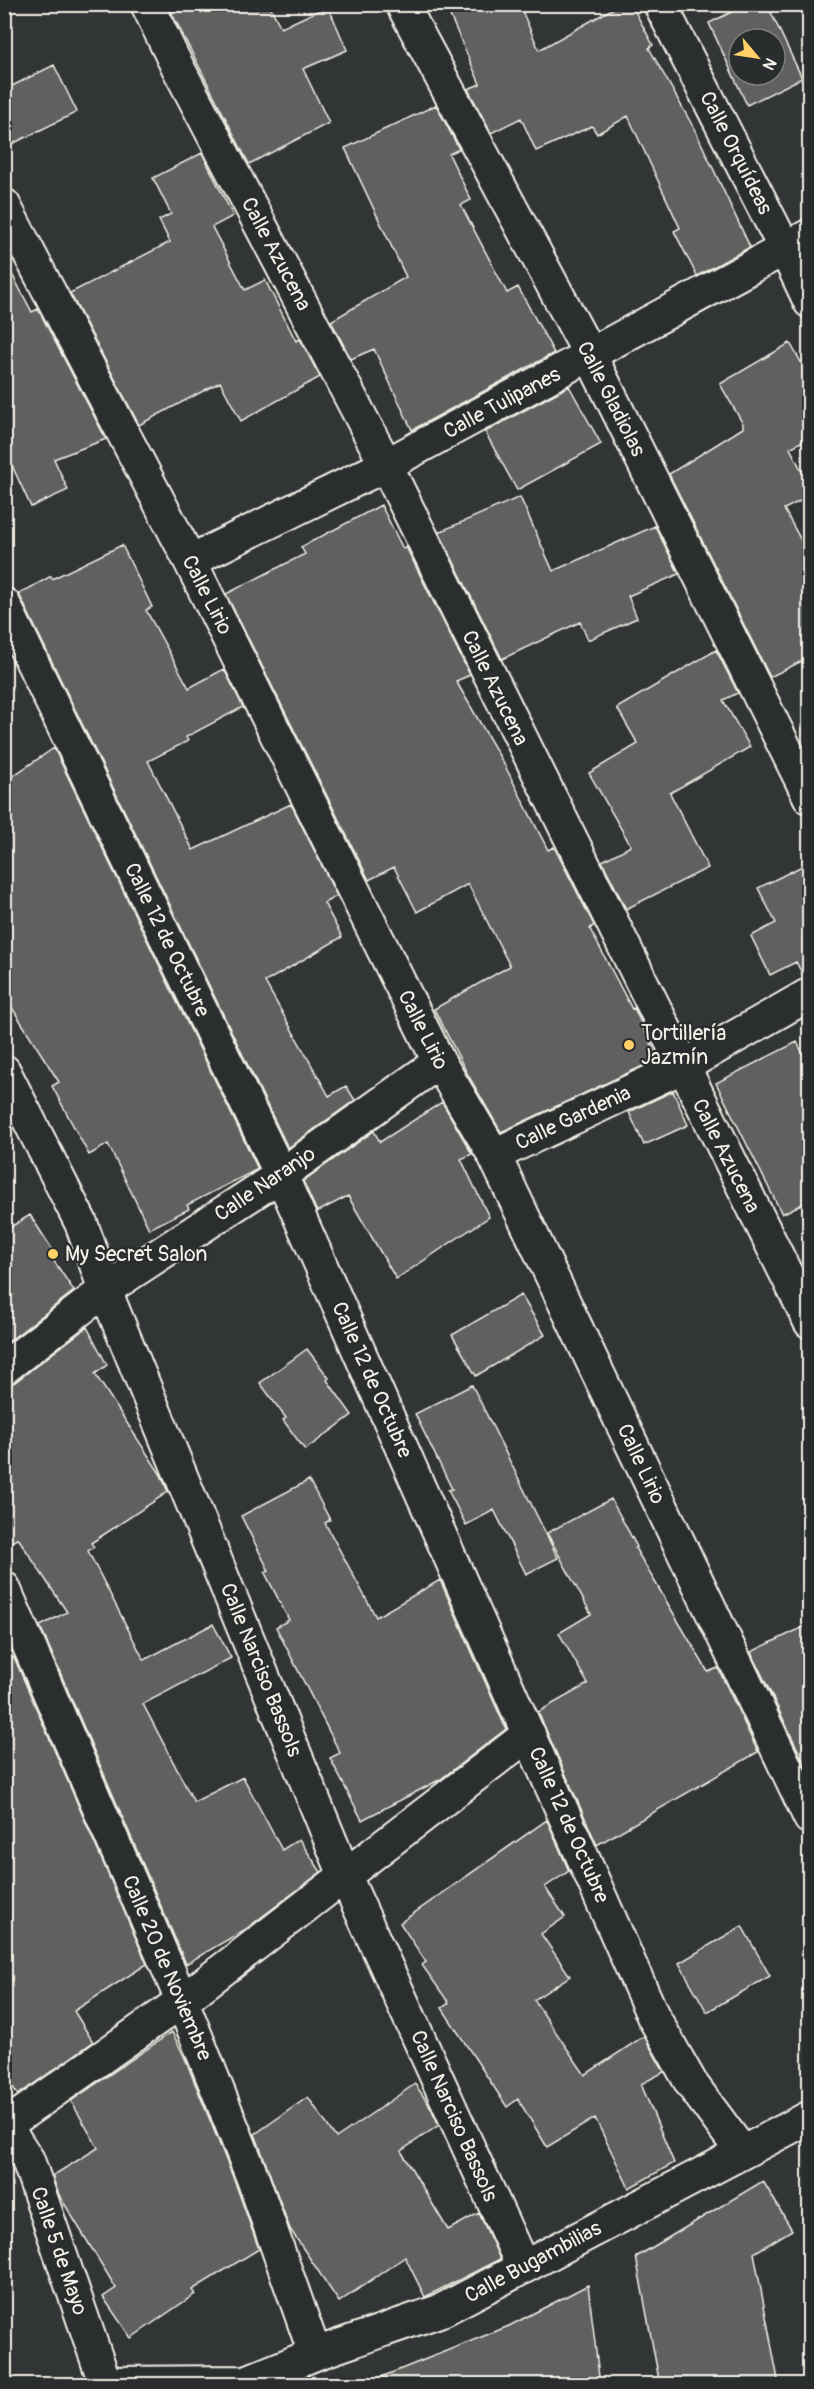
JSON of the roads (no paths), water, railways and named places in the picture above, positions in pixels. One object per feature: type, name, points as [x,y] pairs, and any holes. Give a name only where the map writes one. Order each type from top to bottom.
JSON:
[{"type":"street","name":"Calle Azucena","points":[[147,4],[386,465],[810,1323]]},
{"type":"street","name":"Calle Gladiolas","points":[[402,4],[590,355],[810,798]]},
{"type":"street","name":"Calle Orquídeas","points":[[660,4],[797,241],[810,302]]},
{"type":"street","name":"Calle Lirio","points":[[4,205],[190,561],[438,1062],[494,1155],[810,1818]]},
{"type":"street","name":"Calle Tulipanes","points":[[190,561],[386,465],[797,241]]},
{"type":"street","name":"Calle 12 de Octubre","points":[[4,604],[280,1175],[653,2016],[691,2083],[742,2152]]},
{"type":"street","name":"Calle Gardenia","points":[[494,1155],[682,1067],[810,994]]},
{"type":"street","name":"Calle Naranjo","points":[[4,1368],[105,1290],[280,1175],[438,1062]]},
{"type":"street","name":"Calle Narciso Bassols","points":[[4,1071],[81,1223],[105,1290],[345,1876],[523,2267]]},
{"type":"street","name":"Calle 20 de Noviembre","points":[[4,1588],[182,2001],[252,2176],[315,2354]]},
{"type":"street","points":[[5,2124],[182,2001],[529,1734]]},
{"type":"street","name":"Calle Bugambilias","points":[[246,2383],[315,2354],[442,2310],[810,2118]]},
{"type":"street","name":"Calle 5 de Mayo","points":[[5,2124],[16,2165],[102,2384]]},
{"type":"street","points":[[102,2384],[246,2383]]},
{"type":"place","name":"Tortillería Jazmín","points":[[629,1045]]},
{"type":"place","name":"My Secret Salon","points":[[53,1254]]}]
